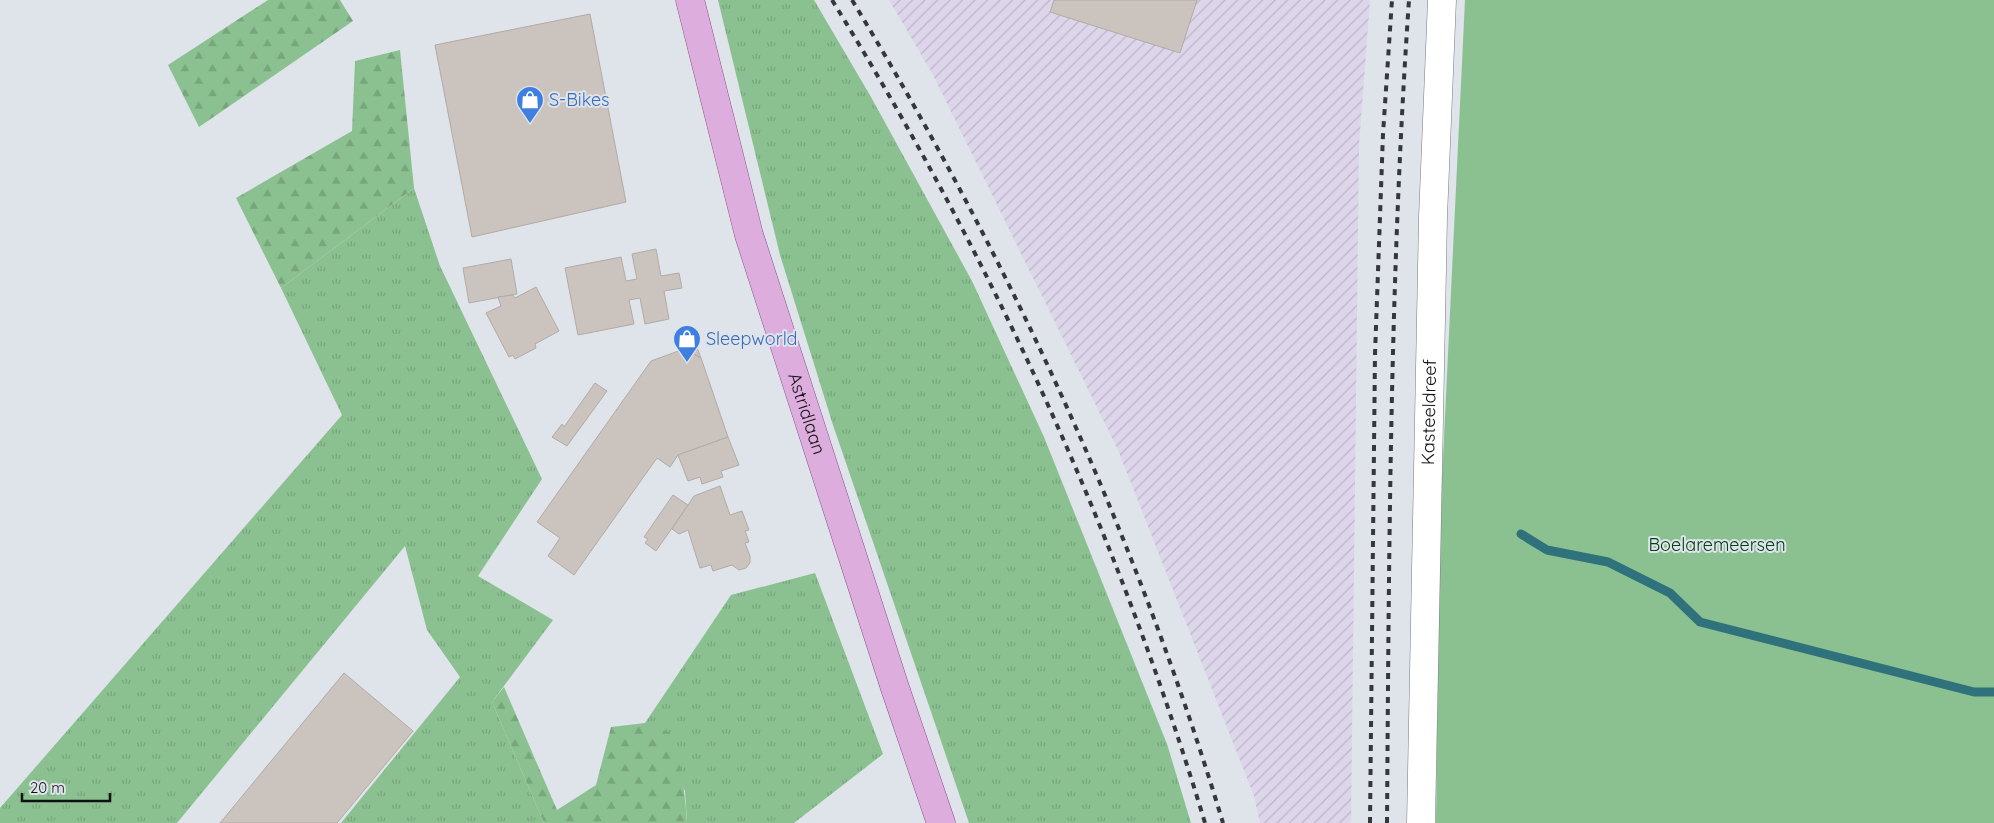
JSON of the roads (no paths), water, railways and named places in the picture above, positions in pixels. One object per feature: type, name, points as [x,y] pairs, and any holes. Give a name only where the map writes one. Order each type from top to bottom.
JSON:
[{"type":"main road","name":"Astridlaan","points":[[690,0],[749,235],[892,678],[941,823]]},
{"type":"street","name":"Kasteeldreef","points":[[1420,823],[1433,217],[1442,0]]},
{"type":"waterway","points":[[1521,534],[1547,550],[1608,562],[1670,593],[1700,622],[1974,692],[1994,692]]},
{"type":"railway","points":[[832,0],[890,97],[945,196],[997,297],[1045,399],[1091,503],[1132,609],[1171,715],[1205,823]]},
{"type":"railway","points":[[852,0],[964,196],[1015,297],[1063,399],[1109,503],[1150,609],[1188,715],[1223,823]]},
{"type":"railway","points":[[1370,823],[1375,354],[1383,134],[1392,0]]},
{"type":"railway","points":[[1387,823],[1394,309],[1409,0]]},
{"type":"place","name":"S-Bikes","points":[[530,124]]},
{"type":"place","name":"Sleepworld","points":[[687,363]]},
{"type":"park label","name":"Boelaremeersen","points":[[1717,545]]}]
